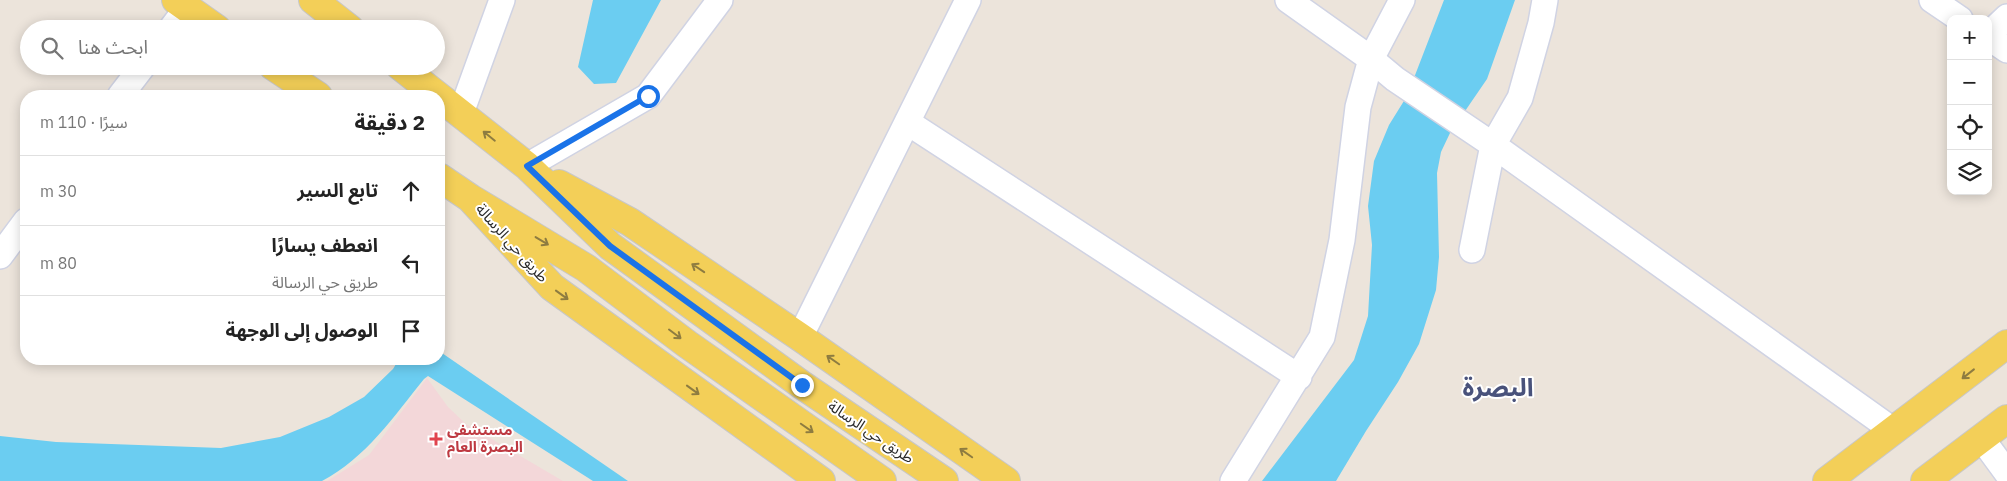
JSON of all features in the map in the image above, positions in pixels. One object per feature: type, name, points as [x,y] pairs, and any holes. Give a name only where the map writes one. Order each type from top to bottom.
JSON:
[{"type":"main road","points":[[313,0],[339,20]]},
{"type":"main road","points":[[178,12],[196,20]]},
{"type":"main road","points":[[286,75],[309,90]]},
{"type":"main road","name":"طريق حي الرسالة","points":[[412,75],[431,90]]},
{"type":"main road","name":"طريق حي الرسالة","points":[[445,101],[527,166],[610,246],[802,385],[944,481]]},
{"type":"main road","points":[[527,166],[630,222],[800,337],[1006,481]]},
{"type":"main road","name":"طريق حي الرسالة","points":[[445,181],[586,268],[688,344],[882,481]]},
{"type":"main road","name":"طريق حي الرسالة","points":[[470,198],[552,287],[822,481]]},
{"type":"main road","points":[[1827,481],[2007,344]]},
{"type":"main road","points":[[1925,481],[2007,419]]},
{"type":"street","points":[[461,113],[502,0]]},
{"type":"street","points":[[527,166],[648,96],[720,0]]},
{"type":"street","points":[[800,337],[968,0]]},
{"type":"street","points":[[1288,0],[1372,59],[1395,79],[1493,145],[1894,431]]},
{"type":"street","points":[[1233,481],[1322,337],[1350,189],[1358,108],[1372,59],[1402,0]]},
{"type":"street","points":[[1472,250],[1493,145],[1520,98],[1540,23],[1544,0]]},
{"type":"street","points":[[1932,0],[1954,15]]},
{"type":"street","points":[[1992,32],[2007,17]]},
{"type":"street","points":[[1992,39],[2007,50]]},
{"type":"street","points":[[125,90],[136,75]]},
{"type":"street","points":[[907,122],[1299,377]]},
{"type":"street","points":[[0,256],[20,229]]},
{"type":"street","points":[[1982,439],[2007,473]]},
{"type":"shaded area","name":"مستشفى البصرة العام","points":[[427,378],[448,407],[466,424],[563,481],[327,481],[369,455]]},
{"type":"water","points":[[593,0],[661,0],[616,83],[594,84],[578,67]]},
{"type":"water","points":[[1444,0],[1515,0],[1487,79],[1450,133],[1441,152],[1437,173],[1439,257],[1436,290],[1419,344],[1398,382],[1336,481],[1262,481],[1354,360],[1368,316],[1372,245],[1368,206],[1374,161],[1389,125],[1407,96]]},
{"type":"water","points":[[445,355],[628,481],[593,481],[428,376],[366,448],[338,472],[322,481],[0,481],[0,436],[56,442],[221,448],[280,437],[329,417],[364,397],[395,365],[445,365]]},
{"type":"place","name":"مستشفى البصرة العام","points":[[436,439]]},
{"type":"district","name":"البصرة","points":[[1498,387]]},
{"type":"route","points":[[648,96],[527,166],[610,246],[802,385]]}]
